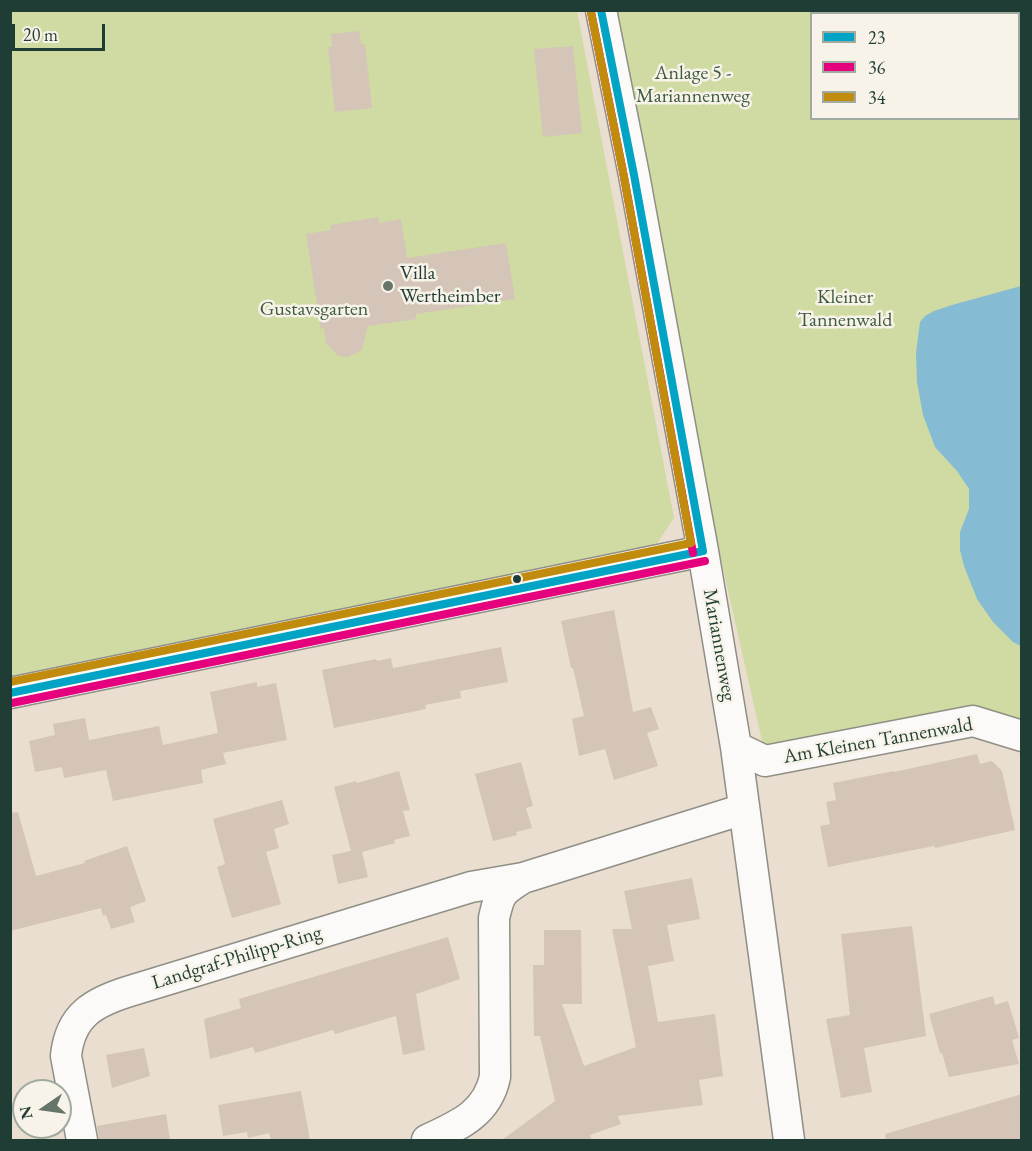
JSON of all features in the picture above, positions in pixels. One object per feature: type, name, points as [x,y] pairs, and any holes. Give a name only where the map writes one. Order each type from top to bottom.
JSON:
[{"type":"street","name":"Mariannenweg","points":[[601,10],[634,175],[703,550],[736,747],[789,1140]]},
{"type":"street","points":[[10,693],[703,550]]},
{"type":"street","name":"Am Kleinen Tannenwald","points":[[736,747],[765,760],[973,721],[1022,736]]},
{"type":"street","name":"Landgraf-Philipp-Ring","points":[[82,1140],[66,1056],[67,1044],[80,1018],[89,1008],[99,1002],[130,990],[471,887],[523,878],[744,809]]},
{"type":"street","name":"Landgraf-Philipp-Ring","points":[[428,1140],[459,1125],[475,1113],[492,1089],[495,1077],[494,918],[498,900],[505,889],[523,878]]},
{"type":"green space","name":"Gustavsgarten","points":[[11,11],[577,11],[674,518],[656,545],[11,676]]},
{"type":"green space","name":"Kleiner Tannenwald","points":[[600,11],[1021,11],[1021,727],[765,754],[634,175]]},
{"type":"water","points":[[1022,286],[1021,646],[1013,642],[993,622],[977,599],[964,566],[960,550],[960,532],[969,509],[969,489],[957,471],[935,447],[923,415],[917,382],[916,353],[920,322],[925,316],[952,305]]},
{"type":"building","points":[[359,31],[361,44],[365,44],[372,108],[335,112],[328,47],[332,47],[331,34]]},
{"type":"building","points":[[573,46],[582,133],[543,137],[534,49]]},
{"type":"building","name":"Villa Wertheimber","points":[[379,217],[379,223],[401,219],[407,258],[506,243],[515,299],[416,314],[416,319],[368,326],[362,349],[348,357],[339,356],[326,343],[324,328],[321,329],[306,234],[331,230],[330,225]]},
{"type":"building","points":[[614,610],[633,712],[651,707],[659,729],[647,733],[658,766],[614,780],[605,749],[579,756],[572,719],[584,716],[561,621]]},
{"type":"building","points":[[501,647],[508,682],[460,691],[461,698],[425,705],[426,709],[334,728],[322,670],[391,658],[393,668]]},
{"type":"building","points":[[257,682],[257,687],[276,683],[287,740],[223,753],[226,764],[201,770],[203,783],[113,801],[106,770],[64,778],[62,767],[35,772],[29,741],[55,735],[53,724],[85,718],[89,740],[159,726],[163,745],[218,733],[210,692]]},
{"type":"building","points":[[977,754],[980,764],[992,761],[1002,771],[1015,830],[935,848],[934,846],[828,867],[820,826],[830,824],[826,802],[836,800],[833,783]]},
{"type":"building","points":[[521,762],[533,806],[526,808],[532,828],[516,832],[517,835],[493,841],[475,774]]},
{"type":"building","points":[[399,771],[410,810],[403,811],[410,836],[394,840],[395,843],[362,852],[368,877],[338,884],[332,855],[351,851],[334,787]]},
{"type":"building","points":[[282,800],[289,824],[274,829],[279,848],[266,852],[281,904],[232,918],[217,867],[225,864],[213,819]]},
{"type":"building","points":[[18,812],[36,876],[85,863],[84,861],[127,846],[146,901],[130,907],[135,922],[111,929],[101,908],[10,931],[10,813]]},
{"type":"building","points":[[692,878],[700,919],[667,925],[674,961],[648,966],[658,1022],[715,1014],[723,1076],[699,1080],[703,1105],[618,1116],[621,1124],[590,1135],[592,1140],[502,1140],[555,1101],[540,1036],[534,1036],[533,965],[544,965],[544,930],[581,930],[582,1004],[562,1004],[584,1066],[636,1047],[612,929],[632,929],[624,891]]},
{"type":"building","points":[[912,926],[926,1036],[864,1048],[872,1092],[841,1098],[826,1019],[850,1015],[841,934]]},
{"type":"building","points":[[448,937],[460,979],[416,994],[425,1050],[403,1055],[396,1016],[335,1034],[333,1030],[255,1053],[253,1047],[210,1059],[204,1019],[241,1008],[239,999]]},
{"type":"building","points":[[993,996],[995,1005],[1008,1001],[1019,1038],[1012,1040],[1019,1064],[949,1077],[929,1014]]},
{"type":"building","points":[[144,1048],[150,1076],[112,1088],[106,1055]]},
{"type":"building","points":[[301,1091],[310,1140],[271,1140],[269,1133],[248,1138],[247,1132],[223,1136],[218,1105]]},
{"type":"building","points":[[1022,1094],[1022,1140],[886,1140],[885,1134]]},
{"type":"building","points":[[166,1114],[170,1140],[99,1140],[97,1126]]},
{"type":"transit line","name":"23","points":[[601,10],[634,175],[703,551]]},
{"type":"transit line","name":"36","points":[[591,12],[624,177],[693,553]]},
{"type":"transit line","name":"34","points":[[10,682],[691,543],[624,177],[591,12]]},
{"type":"transit line","name":"23","points":[[10,693],[703,551]]},
{"type":"transit line","name":"36","points":[[12,703],[705,561]]},
{"type":"place","name":"Villa Wertheimber","points":[[388,286]]},
{"type":"park label","name":"Anlage 5 - Mariannenweg","points":[[693,86]]}]
